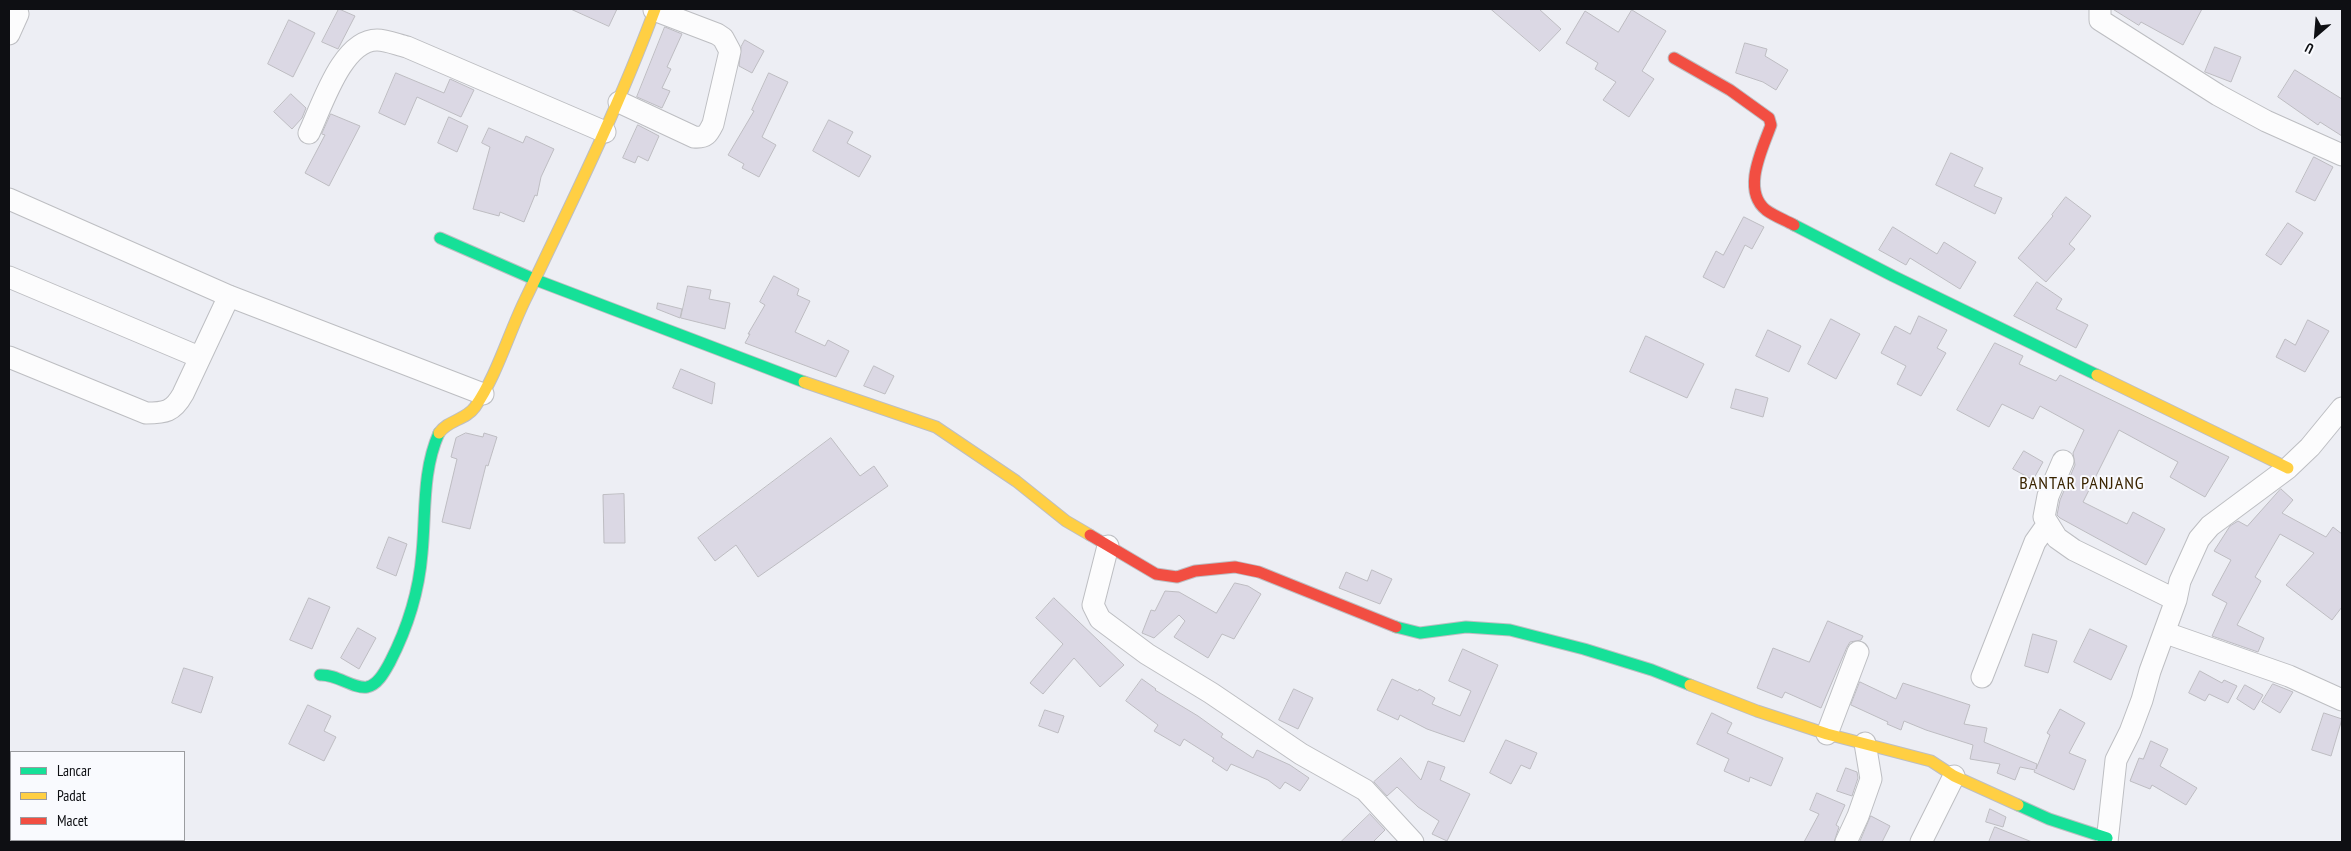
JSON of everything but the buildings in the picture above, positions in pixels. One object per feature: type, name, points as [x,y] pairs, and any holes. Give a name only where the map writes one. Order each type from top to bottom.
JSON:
[{"type":"street","points":[[320,675],[328,674],[362,688],[369,688],[381,677],[403,632],[422,558],[429,461],[440,432],[447,424],[467,417],[483,394],[516,318],[536,280],[619,102],[654,9],[717,34],[727,44],[730,51],[713,124],[708,134],[702,137],[694,137],[619,102]]},
{"type":"street","points":[[2100,9],[2100,20],[2218,95],[2266,121],[2342,155]]},
{"type":"street","points":[[9,34],[18,14]]},
{"type":"street","points":[[309,133],[343,62],[351,51],[366,42],[377,40],[408,48],[605,132]]},
{"type":"street","points":[[1674,58],[1730,90],[1769,118],[1770,125],[1754,183],[1756,200],[1766,210],[1893,276],[2288,468]]},
{"type":"street","points":[[9,199],[229,296],[483,394]]},
{"type":"street","points":[[440,238],[536,280],[810,384],[936,427],[1016,481],[1066,521],[1156,574],[1177,577],[1196,571],[1234,568],[1259,572],[1397,628],[1420,634],[1466,627],[1510,630],[1542,637],[1652,670],[1757,711],[1827,734],[1865,742],[1931,761],[1954,776],[2049,819],[2107,840],[2116,760],[2130,732],[2150,671],[2166,633],[2180,581],[2199,539],[2210,526],[2288,468],[2310,447],[2342,408]]},
{"type":"street","points":[[9,277],[199,357]]},
{"type":"street","points":[[9,357],[146,413],[164,412],[176,406],[229,296]]},
{"type":"street","points":[[2063,461],[2048,496],[2044,517],[2057,538],[2074,550],[2176,600]]},
{"type":"street","points":[[1982,677],[2035,542],[2048,525]]},
{"type":"street","points":[[1108,546],[1093,605],[1100,619],[1147,654],[1211,693],[1301,754],[1365,790],[1413,842]]},
{"type":"street","points":[[2166,633],[2289,676],[2342,700]]},
{"type":"street","points":[[1827,734],[1858,652]]},
{"type":"street","points":[[1846,842],[1858,816],[1871,779],[1865,742]]},
{"type":"street","points":[[1921,842],[1954,776]]},
{"type":"traffic: fast","points":[[1794,225],[1893,276],[2097,375]]},
{"type":"traffic: fast","points":[[440,238],[536,280],[804,382]]},
{"type":"traffic: fast","points":[[320,675],[333,677],[356,686],[367,687],[378,681],[390,662],[407,623],[418,581],[422,553],[427,477],[439,433]]},
{"type":"traffic: fast","points":[[1396,627],[1420,633],[1466,627],[1510,630],[1584,649],[1652,670],[1690,685]]},
{"type":"traffic: fast","points":[[2018,805],[2049,819],[2107,838]]},
{"type":"traffic: slow","points":[[439,433],[447,425],[467,415],[475,407],[490,382],[519,313],[610,120],[655,9]]},
{"type":"traffic: slow","points":[[2097,375],[2288,468]]},
{"type":"traffic: slow","points":[[804,382],[936,427],[1016,481],[1066,521],[1090,535]]},
{"type":"traffic: slow","points":[[1690,685],[1757,711],[1827,734],[1931,761],[1954,776],[2018,805]]},
{"type":"traffic: jam","points":[[1674,58],[1730,90],[1769,118],[1771,125],[1756,169],[1754,180],[1755,192],[1759,202],[1766,210],[1794,225]]},
{"type":"traffic: jam","points":[[1090,535],[1156,574],[1177,577],[1195,571],[1235,567],[1259,572],[1396,627]]},
{"type":"district","name":"BANTAR PANJANG","points":[[2082,484]]}]
